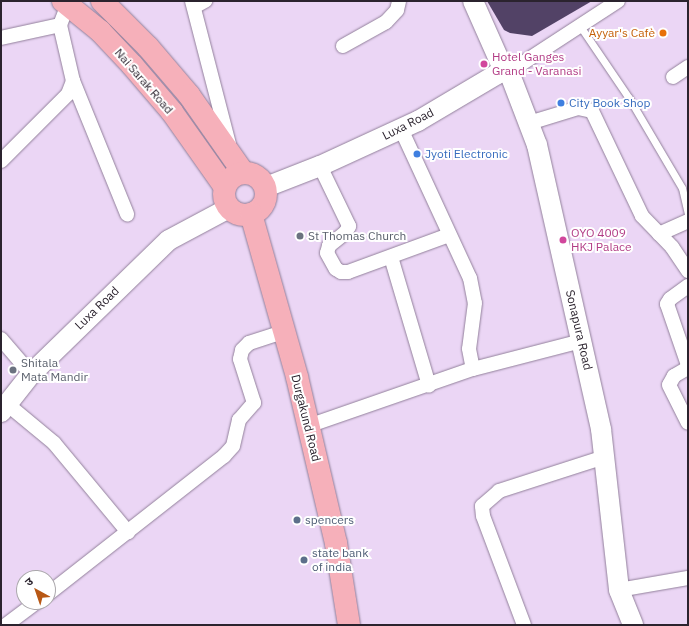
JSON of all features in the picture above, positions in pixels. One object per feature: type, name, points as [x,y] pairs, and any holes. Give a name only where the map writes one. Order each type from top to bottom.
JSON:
[{"type":"main road","name":"Nai Sarak Road","points":[[102,1],[148,46],[189,95],[237,163]]},
{"type":"main road","name":"Nai Sarak Road","points":[[66,2],[100,31],[132,65],[172,112],[223,191]]},
{"type":"main road","points":[[237,163],[257,176],[266,187],[265,201],[257,211],[251,214],[239,214],[223,191],[232,177],[237,163]]},
{"type":"main road","name":"Durgakund Road","points":[[251,214],[308,426],[336,543],[349,625]]},
{"type":"street","points":[[343,46],[386,22],[397,10],[399,1]]},
{"type":"street","name":"Sonapura Road","points":[[473,1],[508,73],[537,145],[601,429],[619,590],[633,625]]},
{"type":"street","points":[[508,73],[618,1]]},
{"type":"street","points":[[66,2],[60,26],[73,82],[127,214]]},
{"type":"street","points":[[197,3],[237,163]]},
{"type":"street","points":[[1,38],[60,26]]},
{"type":"street","points":[[673,77],[688,67]]},
{"type":"street","name":"Luxa Road","points":[[266,187],[320,166],[401,129],[508,73]]},
{"type":"street","points":[[1,161],[58,107],[68,94],[73,82]]},
{"type":"street","points":[[529,123],[578,108],[592,111],[642,216],[672,248],[688,271]]},
{"type":"street","points":[[401,129],[474,290],[475,303],[470,349],[473,369]]},
{"type":"street","points":[[320,166],[349,226],[346,232],[329,246],[327,253],[336,269],[348,272],[449,235]]},
{"type":"street","points":[[1,339],[27,370],[168,228],[223,191]]},
{"type":"street","name":"Luxa Road","points":[[3,404],[27,370],[169,240],[207,220],[223,191]]},
{"type":"street","points":[[659,234],[688,221]]},
{"type":"street","points":[[391,257],[429,385]]},
{"type":"street","points":[[688,286],[670,299],[667,304],[688,365],[686,369],[674,376],[669,385],[688,422]]},
{"type":"street","points":[[56,588],[224,456],[232,446],[236,426],[254,403],[240,359],[242,350],[249,343],[283,332]]},
{"type":"street","points":[[308,426],[473,369],[581,341]]},
{"type":"street","points":[[3,404],[60,449],[128,532]]},
{"type":"street","points":[[524,625],[483,516],[482,506],[499,491],[604,456]]},
{"type":"street","points":[[619,590],[688,578]]},
{"type":"street","points":[[6,625],[26,610]]},
{"type":"lane","points":[[580,26],[628,98],[682,188],[688,215]]},
{"type":"building","points":[[487,1],[592,1],[532,36],[510,33],[504,30]]},
{"type":"place","name":"Ayyar's Cafè","points":[[663,33]]},
{"type":"place","name":"Hotel Ganges Grand - Varanasi","points":[[484,64]]},
{"type":"place","name":"City Book Shop","points":[[561,103]]},
{"type":"place","name":"Jyoti Electronic","points":[[417,154]]},
{"type":"place","name":"St Thomas Church","points":[[300,236]]},
{"type":"place","name":"OYO 4009 HKJ Palace","points":[[563,240]]},
{"type":"place","name":"Shitala Mata Mandir","points":[[13,370]]},
{"type":"place","name":"spencers","points":[[297,520]]},
{"type":"place","name":"state bank of india","points":[[304,560]]}]
